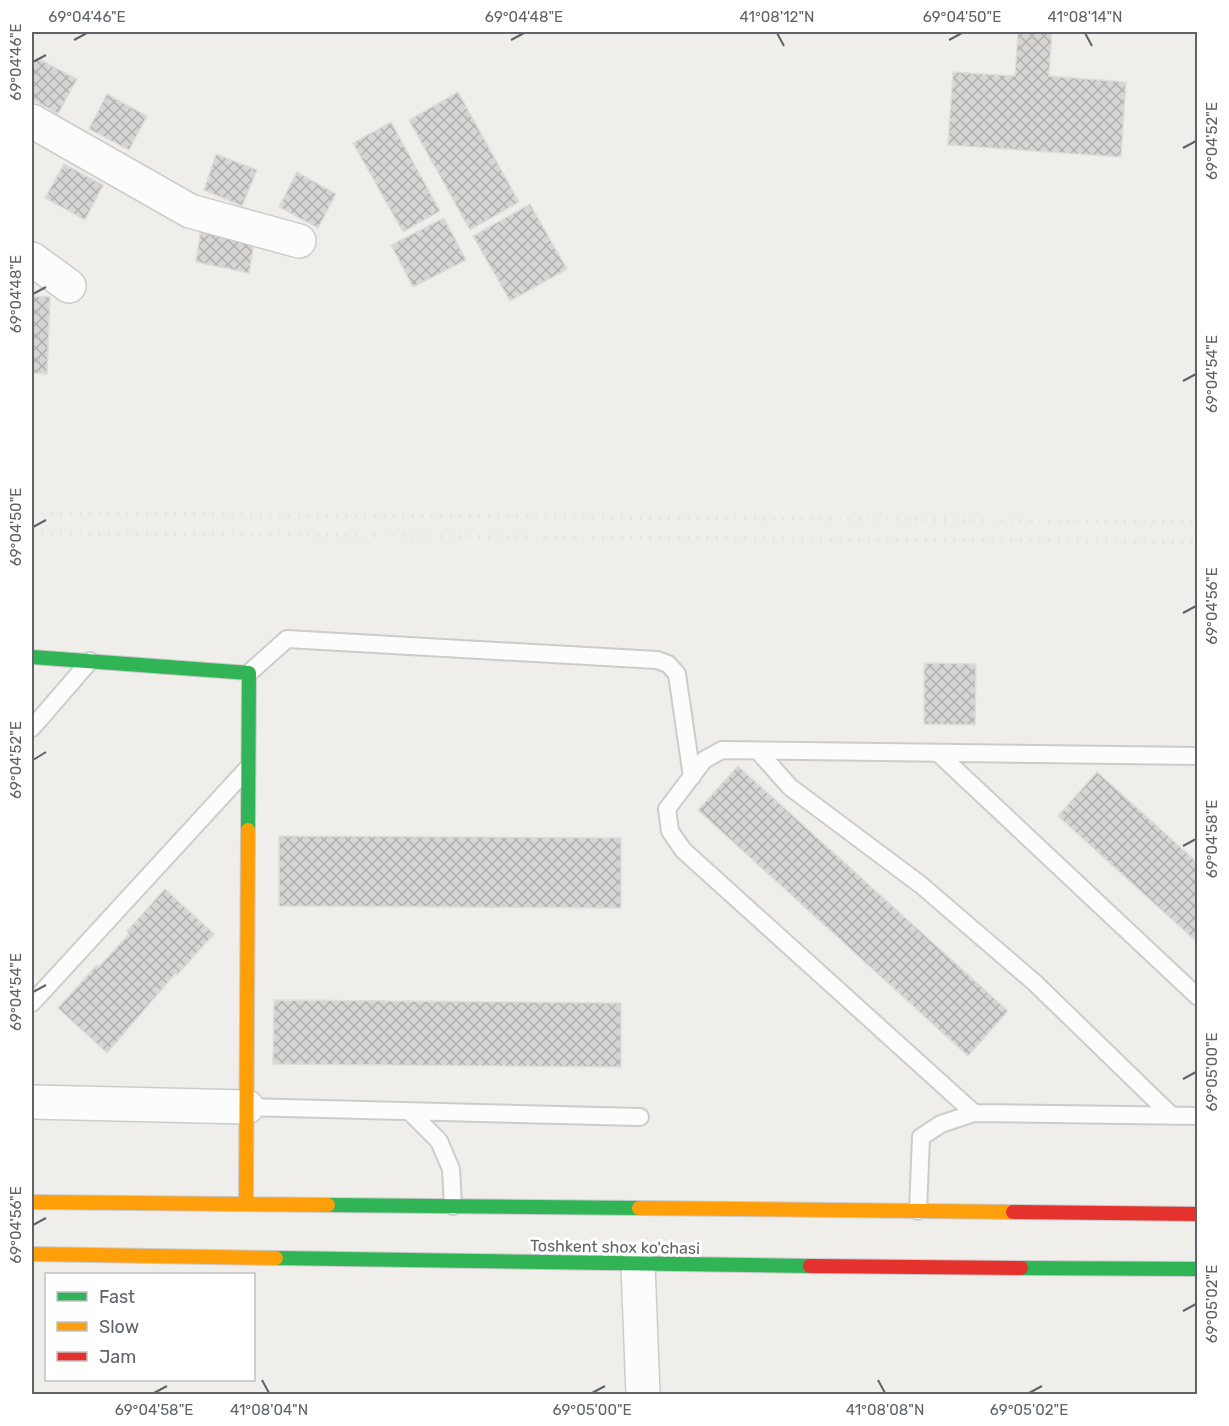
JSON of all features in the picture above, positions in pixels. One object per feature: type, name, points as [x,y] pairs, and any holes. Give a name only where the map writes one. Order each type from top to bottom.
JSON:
[{"type":"main road","points":[[32,657],[249,673],[246,1204]]},
{"type":"main road","points":[[32,1202],[1197,1214]]},
{"type":"main road","name":"Toshkent shox ko'chasi","points":[[32,1254],[638,1264],[1197,1269]]},
{"type":"street","points":[[32,121],[190,211],[299,241]]},
{"type":"street","points":[[32,259],[69,286]]},
{"type":"street","points":[[32,1102],[247,1107]]},
{"type":"street","points":[[638,1264],[643,1395]]},
{"type":"lane","points":[[249,673],[287,639],[657,660],[668,664],[676,674],[692,777]]},
{"type":"lane","points":[[32,728],[90,661]]},
{"type":"lane","points":[[974,1113],[683,850],[670,831],[668,809],[704,760],[723,750],[1197,756]]},
{"type":"lane","points":[[758,751],[790,787],[921,885],[1035,982],[1172,1116]]},
{"type":"lane","points":[[938,753],[1197,997]]},
{"type":"lane","points":[[32,1004],[249,767]]},
{"type":"lane","points":[[247,1107],[411,1113],[640,1117]]},
{"type":"lane","points":[[411,1113],[439,1141],[451,1169],[453,1206]]},
{"type":"lane","points":[[918,1211],[921,1137],[941,1124],[974,1113],[1197,1116]]},
{"type":"building","points":[[1018,32],[1052,32],[1049,76],[1126,82],[1121,157],[948,145],[953,72],[1015,76]]},
{"type":"building","points":[[37,58],[77,79],[58,114],[32,99],[32,69]]},
{"type":"building","points":[[458,92],[519,202],[470,230],[409,120]]},
{"type":"building","points":[[107,94],[147,116],[129,150],[89,129]]},
{"type":"building","points":[[391,122],[440,211],[403,232],[353,143]]},
{"type":"building","points":[[216,154],[257,170],[242,206],[204,190]]},
{"type":"building","points":[[64,164],[103,185],[85,220],[45,198]]},
{"type":"building","points":[[297,172],[336,194],[318,228],[279,207]]},
{"type":"building","points":[[530,204],[567,269],[510,301],[473,236]]},
{"type":"building","points":[[444,218],[466,260],[413,287],[391,245]]},
{"type":"building","points":[[201,228],[255,239],[249,273],[196,262]]},
{"type":"building","points":[[32,296],[50,297],[47,374],[32,373]]},
{"type":"building","points":[[924,663],[976,664],[975,725],[924,724]]},
{"type":"building","points":[[738,766],[1008,1011],[968,1056],[698,810]]},
{"type":"building","points":[[1097,772],[1198,863],[1198,943],[1058,816]]},
{"type":"building","points":[[279,836],[621,838],[621,908],[279,906]]},
{"type":"building","points":[[165,889],[214,934],[177,975],[175,974],[107,1053],[58,1008],[129,934],[127,931]]},
{"type":"building","points":[[274,1000],[621,1003],[621,1067],[273,1064]]},
{"type":"railway","points":[[32,513],[1198,522]]},
{"type":"railway","points":[[32,533],[1198,542]]},
{"type":"traffic: fast","points":[[32,657],[249,673],[248,830]]},
{"type":"traffic: fast","points":[[328,1205],[639,1208]]},
{"type":"traffic: fast","points":[[276,1258],[810,1266]]},
{"type":"traffic: fast","points":[[1021,1268],[1198,1269]]},
{"type":"traffic: slow","points":[[246,1204],[248,830]]},
{"type":"traffic: slow","points":[[32,1202],[328,1205]]},
{"type":"traffic: slow","points":[[639,1208],[1013,1212]]},
{"type":"traffic: slow","points":[[32,1254],[276,1258]]},
{"type":"traffic: jam","points":[[1013,1212],[1198,1214]]},
{"type":"traffic: jam","points":[[810,1266],[1021,1268]]}]
